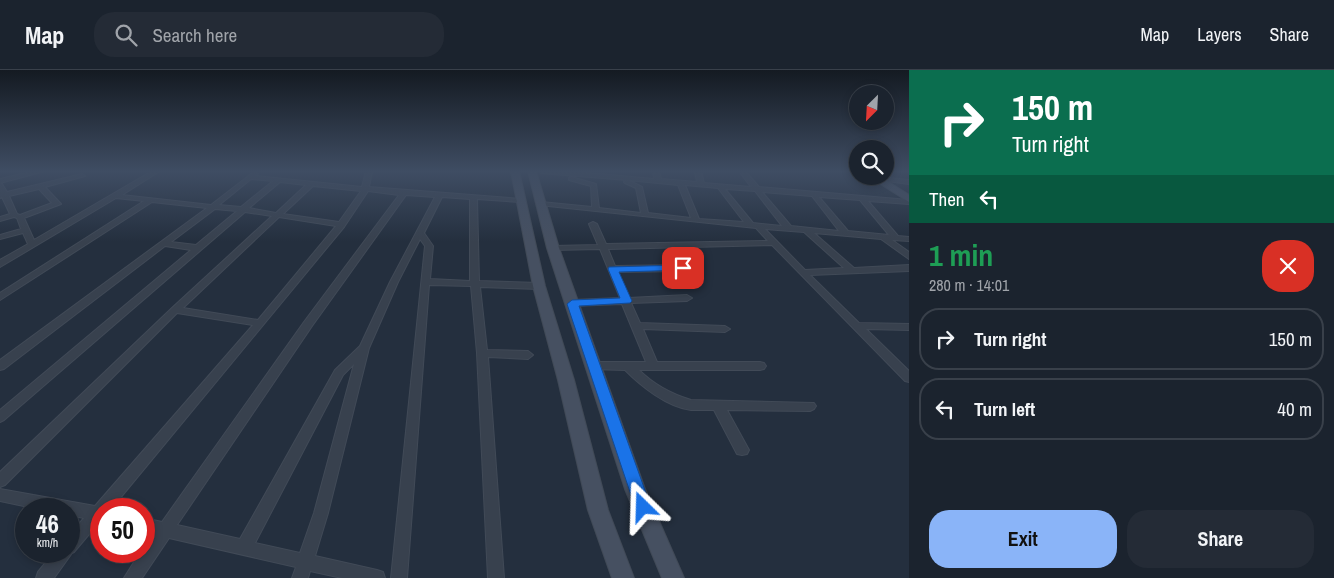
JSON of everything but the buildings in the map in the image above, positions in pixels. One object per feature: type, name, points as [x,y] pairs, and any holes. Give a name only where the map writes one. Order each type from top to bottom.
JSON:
[{"type":"main road","points":[[519,195],[539,286],[566,380],[598,510],[623,578]]},
{"type":"main road","points":[[538,195],[553,248],[635,489],[674,578]]},
{"type":"street","points":[[3,195],[26,230],[32,245]]},
{"type":"street","points":[[0,219],[57,204],[48,195]]},
{"type":"street","points":[[0,366],[228,195]]},
{"type":"street","points":[[0,417],[262,195]]},
{"type":"street","points":[[0,481],[175,310],[299,195]]},
{"type":"street","points":[[112,498],[341,225],[362,195]]},
{"type":"street","points":[[132,578],[308,324],[403,195]]},
{"type":"street","points":[[424,195],[520,200]]},
{"type":"street","points":[[595,195],[596,210]]},
{"type":"street","points":[[641,195],[645,215]]},
{"type":"street","points":[[686,195],[696,220]]},
{"type":"street","points":[[728,195],[754,225],[909,378]]},
{"type":"street","points":[[762,195],[788,228]]},
{"type":"street","points":[[813,195],[845,233]]},
{"type":"street","points":[[833,195],[909,200]]},
{"type":"street","points":[[0,264],[115,196],[246,210],[341,225]]},
{"type":"street","points":[[300,578],[321,514],[364,348],[394,282],[439,196]]},
{"type":"street","points":[[861,197],[896,238]]},
{"type":"street","points":[[473,198],[475,284],[482,353],[496,578]]},
{"type":"street","points":[[0,297],[151,200]]},
{"type":"street","points":[[541,204],[909,239]]},
{"type":"street","points":[[593,224],[653,366]]},
{"type":"street","points":[[0,236],[26,230]]},
{"type":"street","points":[[806,230],[850,269]]},
{"type":"street","points":[[399,578],[429,246],[420,233]]},
{"type":"street","points":[[882,236],[909,256]]},
{"type":"street","points":[[553,248],[774,243]]},
{"type":"street","points":[[165,244],[199,248]]},
{"type":"street","points":[[613,269],[683,268]]},
{"type":"street","points":[[803,273],[850,269],[909,268]]},
{"type":"street","points":[[426,282],[539,286]]},
{"type":"street","points":[[572,304],[687,298]]},
{"type":"street","points":[[175,310],[260,323]]},
{"type":"street","points":[[637,326],[725,329]]},
{"type":"street","points":[[858,326],[909,327]]},
{"type":"street","points":[[244,548],[339,373],[364,348]]},
{"type":"street","points":[[482,353],[528,355]]},
{"type":"street","points":[[593,366],[760,366]]},
{"type":"street","points":[[628,366],[644,382],[671,398],[690,405],[810,406]]},
{"type":"street","points":[[718,405],[742,450]]},
{"type":"street","points":[[0,495],[90,512]]},
{"type":"street","points":[[80,535],[90,524]]},
{"type":"street","points":[[155,528],[377,578]]},
{"type":"street","points":[[44,578],[56,563]]},
{"type":"route","points":[[643,507],[635,489],[572,304],[626,301],[613,269],[683,268]]}]
